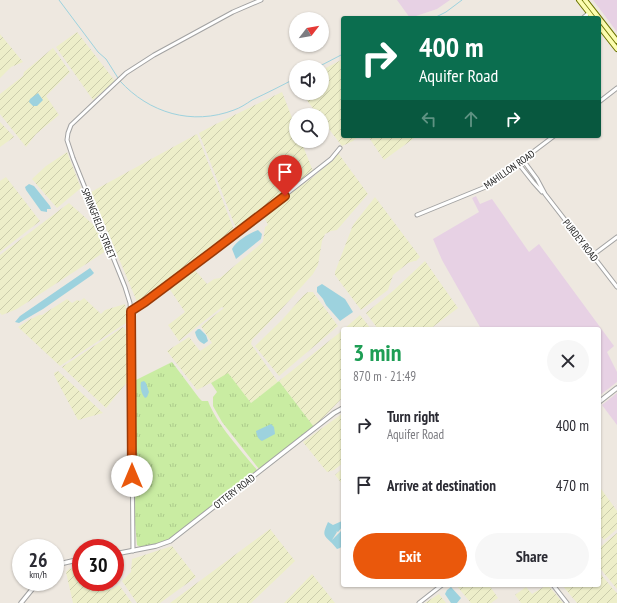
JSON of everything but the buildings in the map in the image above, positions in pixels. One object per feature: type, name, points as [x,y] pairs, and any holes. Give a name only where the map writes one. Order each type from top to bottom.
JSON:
[{"type":"main road","points":[[579,0],[591,16]]},
{"type":"main road","points":[[585,0],[597,16]]},
{"type":"main road","points":[[601,20],[617,41]]},
{"type":"main road","points":[[601,29],[617,49]]},
{"type":"street","name":"SPRINGFIELD STREET","points":[[133,551],[131,311],[125,287],[73,158],[67,140],[69,129],[74,122],[138,64],[233,12],[261,0]]},
{"type":"street","points":[[585,16],[589,13]]},
{"type":"street","points":[[601,100],[617,88]]},
{"type":"street","name":"MAHILLON ROAD","points":[[417,215],[488,186],[551,138]]},
{"type":"street","points":[[131,311],[259,216],[331,160],[340,148]]},
{"type":"street","name":"PURDEY ROAD","points":[[522,160],[537,179],[545,194]]},
{"type":"street","name":"PURDEY ROAD","points":[[518,163],[545,194],[617,287]]},
{"type":"street","points":[[593,256],[617,237]]},
{"type":"street","points":[[601,400],[617,388]]},
{"type":"street","name":"OTTERY ROAD","points":[[124,552],[160,545],[170,541],[341,409]]},
{"type":"street","points":[[419,603],[439,587]]},
{"type":"street","points":[[555,587],[567,603]]},
{"type":"street","points":[[21,603],[31,591]]},
{"type":"shaded area","points":[[397,0],[450,0],[437,9],[416,16],[409,16]]},
{"type":"shaded area","points":[[593,0],[617,0],[617,32]]},
{"type":"shaded area","points":[[476,196],[480,204],[492,199],[529,252],[539,244],[600,327],[480,327],[442,260],[433,239],[479,212],[472,198]]},
{"type":"shaded area","points":[[601,328],[614,346],[607,352],[617,372],[617,382],[601,394]]},
{"type":"shaded area","points":[[617,393],[617,425],[602,405]]},
{"type":"green space","points":[[77,32],[115,81],[93,100],[56,47]]},
{"type":"green space","points":[[0,34],[23,62],[11,67],[0,78]]},
{"type":"green space","points":[[53,48],[70,72],[46,96],[59,115],[36,134],[26,147],[0,114],[0,94],[23,76],[24,72]]},
{"type":"green space","points":[[341,60],[341,138],[357,138],[342,146],[329,129],[329,108],[313,108],[307,100],[329,100],[329,66]]},
{"type":"green space","points":[[282,92],[289,110],[289,148],[304,148],[313,171],[237,231],[199,133]]},
{"type":"green space","points":[[0,122],[14,137],[0,147]]},
{"type":"green space","points":[[197,134],[234,230],[138,304],[91,192]]},
{"type":"green space","points":[[369,138],[414,138],[384,160]]},
{"type":"green space","points":[[67,152],[81,188],[57,208],[32,179],[46,166]]},
{"type":"green space","points":[[338,153],[368,194],[337,230],[325,234],[322,241],[318,265],[313,274],[252,340],[251,344],[278,382],[251,403],[228,374],[197,390],[167,351],[189,337],[200,351],[212,343],[201,326],[224,308],[222,307],[179,341],[168,325],[185,312],[169,288],[193,270],[195,270],[207,284],[214,279],[220,278],[263,242],[265,227],[268,225],[264,217],[293,191],[312,178],[334,159]]},
{"type":"green space","points":[[6,177],[40,221],[0,252],[0,181]]},
{"type":"green space","points":[[375,197],[420,257],[416,261],[408,263],[393,275],[388,290],[361,310],[335,275],[335,272],[353,225]]},
{"type":"green space","points":[[69,203],[97,228],[106,251],[17,309],[2,315],[0,313],[0,255]]},
{"type":"green space","points":[[425,261],[458,308],[433,327],[376,327],[366,313],[394,290]]},
{"type":"green space","points":[[308,292],[313,292],[338,326],[279,376],[255,346]]},
{"type":"green space","points":[[84,298],[101,314],[105,310],[125,304],[128,319],[126,323],[60,366],[18,327],[39,315],[42,315],[67,299],[72,303],[77,300],[80,301]]},
{"type":"green space","points":[[360,315],[369,327],[346,327]]},
{"type":"green space","points":[[123,327],[129,333],[128,381],[106,408],[62,367]]},
{"type":"green space","points":[[341,332],[341,399],[314,427],[279,381]]},
{"type":"green space","points":[[172,362],[199,398],[202,401],[208,401],[223,428],[257,470],[173,537],[165,542],[140,547],[137,545],[135,523],[136,380]]},
{"type":"green space","points":[[58,371],[103,413],[78,420],[55,377],[54,373]]},
{"type":"green space","points":[[228,373],[251,403],[279,381],[314,427],[259,469],[222,422],[213,406],[213,397],[217,392],[211,383]]},
{"type":"green space","points":[[341,414],[341,465],[334,470],[327,472],[303,442]]},
{"type":"green space","points":[[341,470],[341,482],[335,475]]},
{"type":"green space","points":[[601,489],[617,511],[617,529],[604,540],[601,536]]},
{"type":"green space","points":[[270,529],[295,561],[251,603],[170,603]]},
{"type":"green space","points":[[617,533],[617,589],[601,569],[601,546]]},
{"type":"green space","points":[[172,546],[196,577],[160,603],[137,603],[124,584],[124,579],[131,572],[132,559]]},
{"type":"green space","points":[[70,568],[72,569],[72,591],[123,591],[132,603],[73,603],[66,572]]},
{"type":"green space","points":[[312,574],[335,603],[284,603]]},
{"type":"green space","points":[[601,574],[617,593],[617,603],[577,603],[564,587],[601,587]]},
{"type":"green space","points":[[458,587],[490,587],[498,598],[491,603],[471,603]]},
{"type":"green space","points":[[526,587],[532,594],[544,587],[550,587],[563,603],[521,603],[515,595]]},
{"type":"green space","points":[[439,594],[446,603],[425,603]]},
{"type":"water","points":[[38,93],[43,100],[37,106],[33,106],[29,102],[30,99]]},
{"type":"water","points":[[29,184],[34,186],[51,209],[47,209],[47,212],[41,211],[26,190],[25,187]]},
{"type":"water","points":[[258,230],[262,234],[261,239],[236,259],[232,249],[234,246],[251,233]]},
{"type":"water","points":[[90,268],[94,273],[92,275],[43,309],[19,323],[15,322],[20,316]]},
{"type":"water","points":[[322,284],[345,299],[353,312],[340,321],[317,292],[317,287]]},
{"type":"water","points":[[198,329],[206,335],[208,341],[204,344],[199,341],[196,336],[195,332]]},
{"type":"water","points":[[144,381],[149,392],[145,398],[141,386],[141,382]]},
{"type":"water","points":[[271,424],[274,427],[275,434],[262,441],[258,437],[256,431]]},
{"type":"water","points":[[341,521],[341,528],[338,532],[336,531],[337,532],[332,540],[341,531],[341,547],[337,549],[325,537],[324,534],[328,522],[333,525]]},
{"type":"water","points":[[451,587],[461,598],[457,603],[451,603],[445,594]]},
{"type":"waterway","points":[[59,0],[98,52],[106,59],[118,78]]},
{"type":"waterway","points":[[438,16],[462,0]]},
{"type":"waterway","points":[[329,61],[341,55]]},
{"type":"waterway","points":[[120,81],[144,101],[158,108],[172,114],[203,117],[218,115],[236,109],[289,82]]},
{"type":"route","points":[[132,476],[131,311],[285,196]]}]
